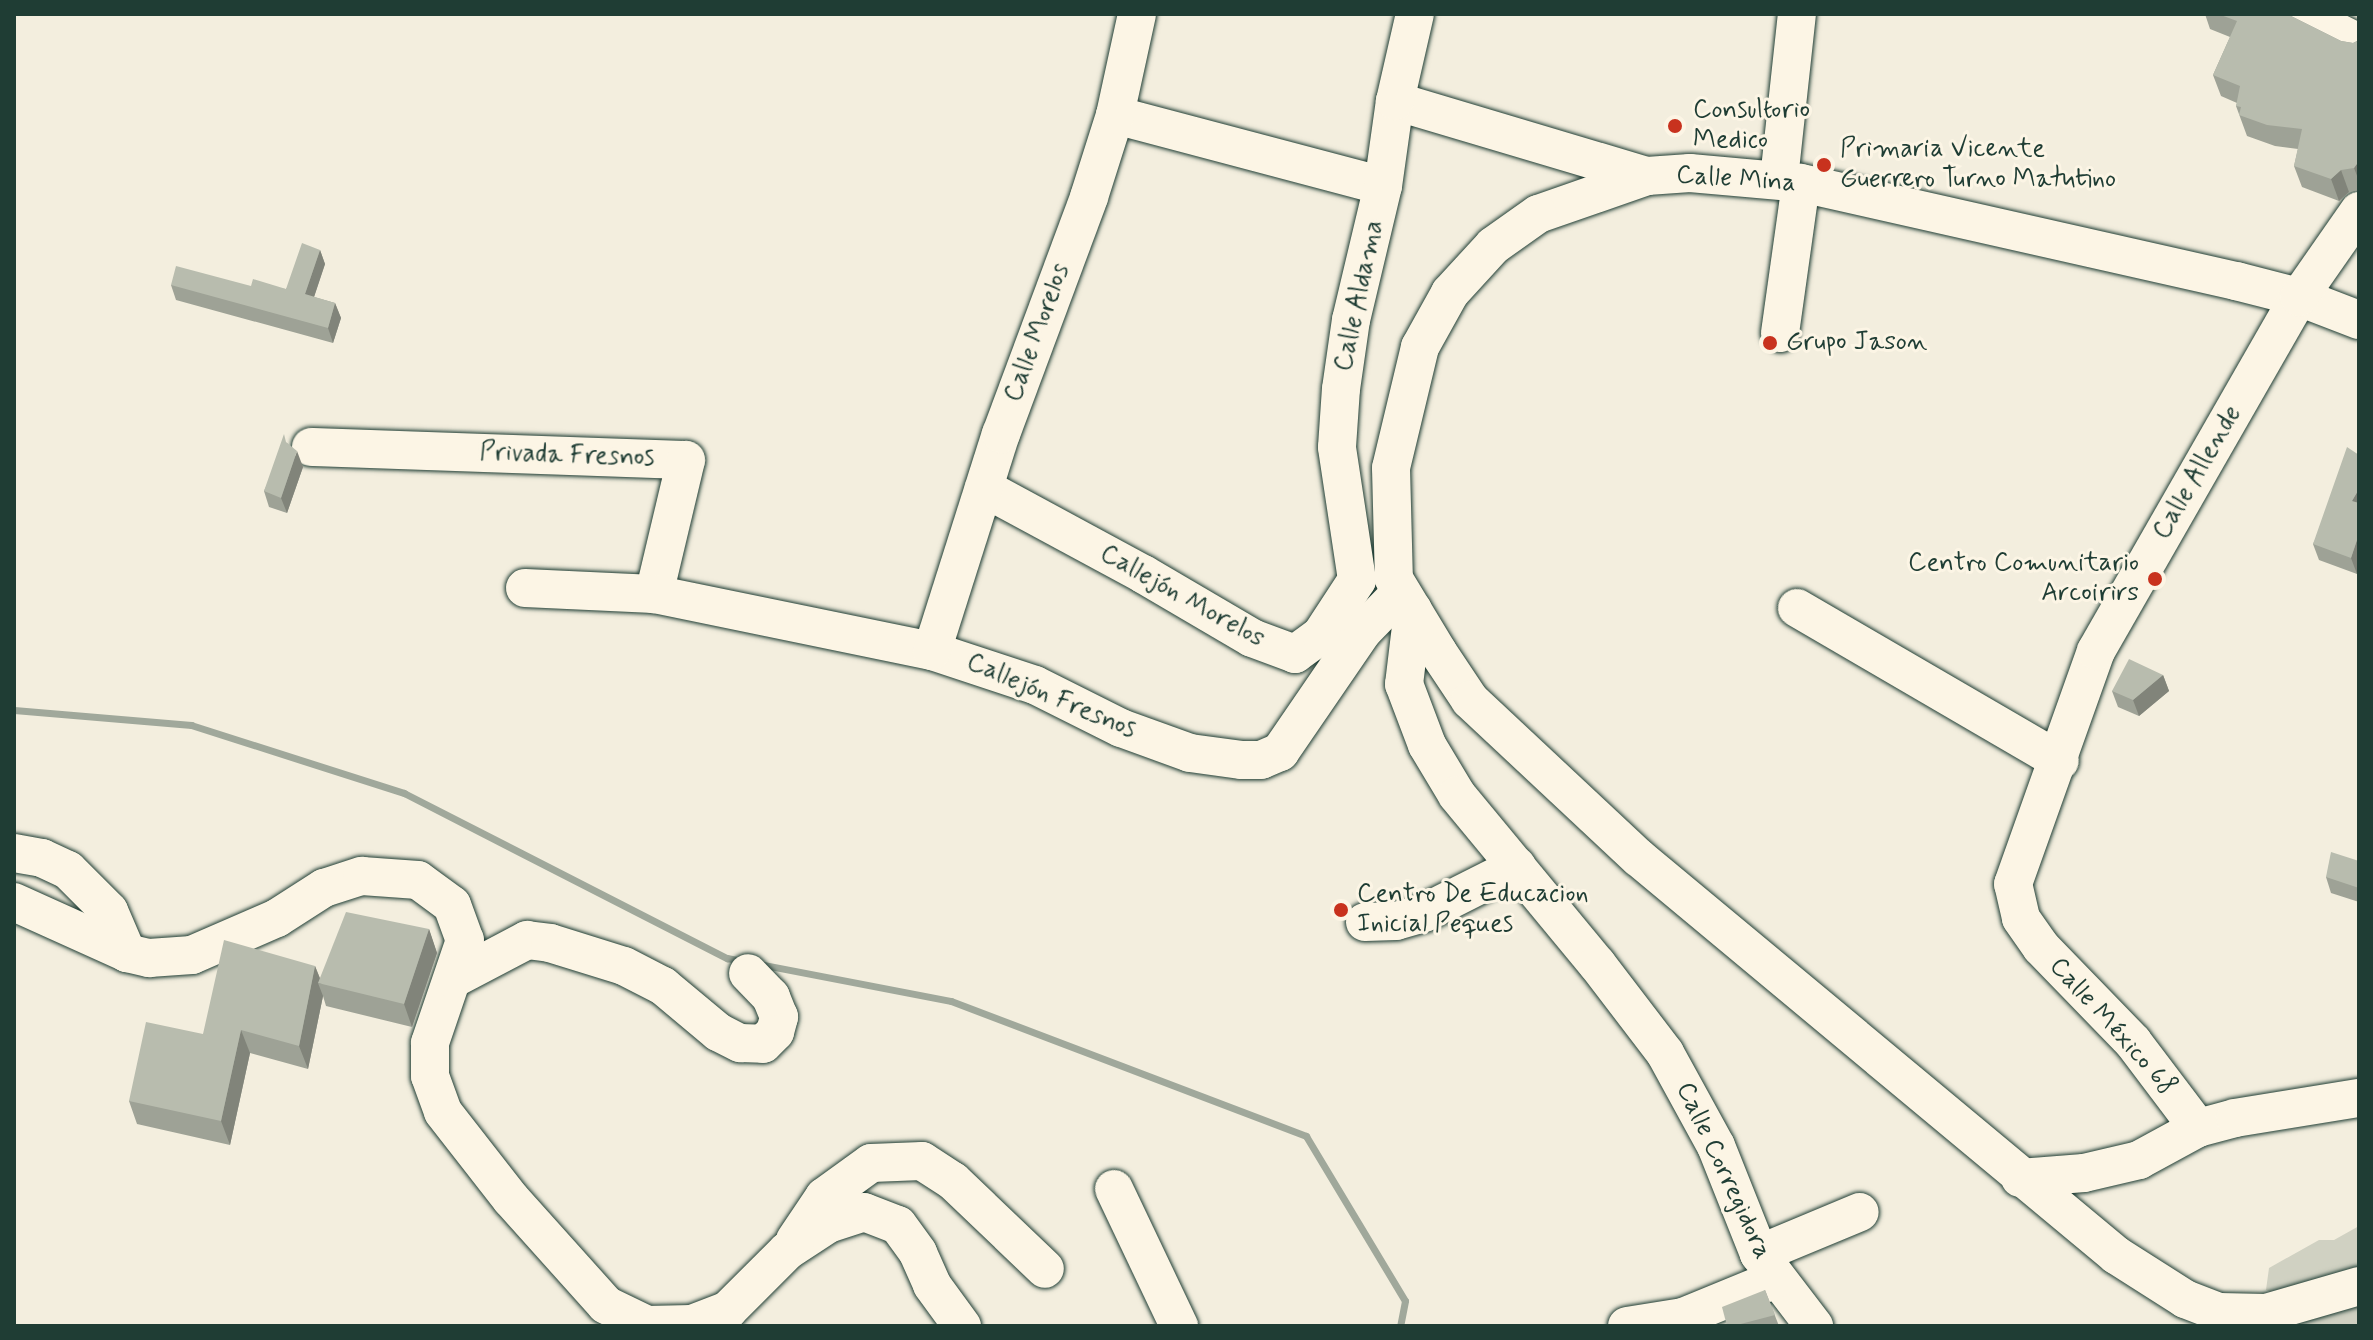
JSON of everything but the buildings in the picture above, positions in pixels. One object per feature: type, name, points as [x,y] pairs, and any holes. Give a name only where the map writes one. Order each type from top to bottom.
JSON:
[{"type":"street","name":"Calle Morelos","points":[[932,651],[984,488],[1089,197],[1115,115],[1137,14]]},
{"type":"street","name":"Calle Aldama","points":[[1391,590],[1337,447],[1351,320],[1383,186],[1395,101],[1415,14]]},
{"type":"street","points":[[1780,333],[1797,14]]},
{"type":"street","points":[[2301,14],[2359,43]]},
{"type":"street","name":"Calle Mina","points":[[1395,101],[1647,176],[1690,173],[1790,181],[2299,297],[2359,320]]},
{"type":"street","points":[[1115,115],[1383,186]]},
{"type":"street","points":[[1647,176],[1538,214],[1493,246],[1450,293],[1420,347],[1391,468],[1391,590],[1470,700],[1531,759],[1639,858],[2116,1255],[2185,1299],[2219,1312],[2266,1313],[2359,1286]]},
{"type":"street","name":"Calle Allende","points":[[2013,884],[2060,761],[2096,651],[2299,297],[2359,211]]},
{"type":"street","name":"Privada Fresnos","points":[[311,447],[686,460],[654,594]]},
{"type":"street","name":"Callejón Morelos","points":[[984,488],[1143,574],[1252,638],[1295,654],[1391,590]]},
{"type":"street","name":"Callejón Fresnos","points":[[525,588],[654,594],[932,651],[1035,685],[1121,728],[1190,753],[1261,760],[1280,752],[1391,590]]},
{"type":"street","name":"Calle Corregidora","points":[[1391,590],[1404,684],[1427,745],[1457,795],[1665,1053],[1716,1146],[1768,1266],[1814,1326]]},
{"type":"street","points":[[1797,608],[2060,761]]},
{"type":"street","points":[[14,853],[42,858],[68,870],[109,911],[127,953]]},
{"type":"street","points":[[1365,922],[1396,921],[1424,913],[1517,866]]},
{"type":"street","points":[[14,902],[127,953],[149,958],[192,955],[277,918],[324,888],[362,876],[418,880],[452,905],[465,940],[430,1043],[430,1076],[443,1112],[511,1199],[606,1305],[647,1325],[692,1324],[728,1310],[787,1251],[824,1197],[871,1163],[922,1161],[953,1181],[1045,1269]]},
{"type":"street","name":"Calle México 68","points":[[2013,884],[2021,918],[2041,947],[2133,1042],[2198,1128]]},
{"type":"street","points":[[453,979],[527,940],[550,943],[624,966],[663,986],[718,1032],[740,1043],[763,1044],[775,1032],[779,1017],[771,997],[748,973]]},
{"type":"street","points":[[2020,1178],[2084,1173],[2139,1160],[2198,1128],[2235,1118],[2359,1098]]},
{"type":"street","points":[[1114,1189],[1179,1326]]},
{"type":"street","points":[[787,1251],[828,1224],[864,1212],[898,1225],[918,1253],[932,1285],[962,1326]]},
{"type":"street","points":[[1627,1326],[1683,1322],[1768,1266],[1860,1212]]},
{"type":"shaded area","points":[[2359,1226],[2359,1326],[2277,1326],[2298,1304],[2266,1290],[2269,1268],[2319,1240],[2334,1240]]},
{"type":"waterway","points":[[14,710],[191,725],[404,793],[727,958],[742,961]]},
{"type":"waterway","points":[[759,964],[951,1001],[1306,1136],[1405,1301],[1400,1326]]},
{"type":"place","name":"Consultorio Medico","points":[[1675,126]]},
{"type":"place","name":"Primaria Vicente Guerrero Turno Matutino","points":[[1824,165]]},
{"type":"place","name":"Grupo Jason","points":[[1770,343]]},
{"type":"place","name":"Centro Comunitario Arcoirirs","points":[[2155,579]]},
{"type":"place","name":"Centro De Educacion Inicial Peques","points":[[1341,910]]}]
